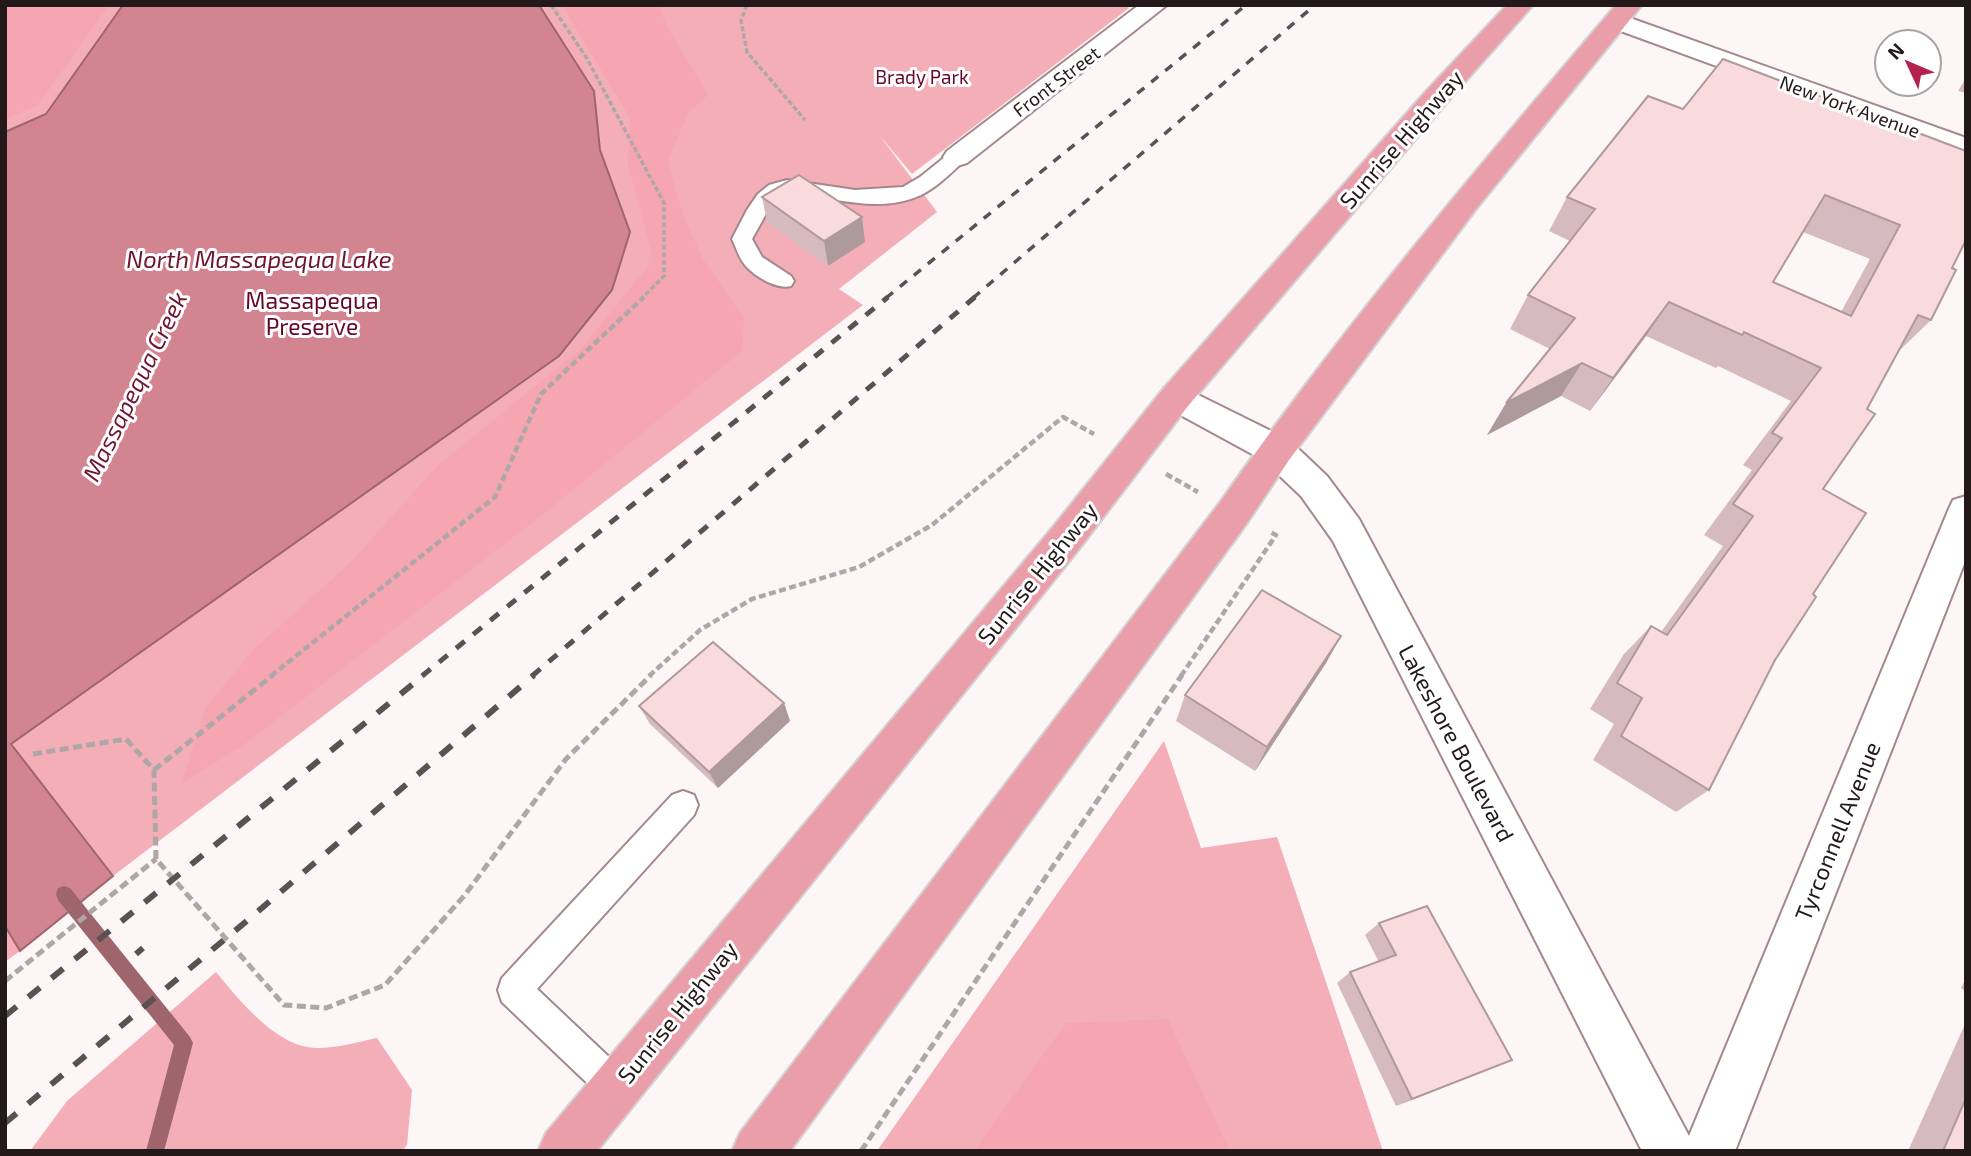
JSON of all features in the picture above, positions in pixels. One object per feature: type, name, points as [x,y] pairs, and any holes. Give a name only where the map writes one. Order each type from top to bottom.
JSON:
[{"type":"highway","name":"Sunrise Highway","points":[[564,1151],[1066,538],[1176,397],[1438,95],[1521,5]]},
{"type":"highway","points":[[758,1151],[1234,512],[1276,450],[1465,202],[1623,13]]},
{"type":"street","name":"Front Street","points":[[957,157],[1147,7]]},
{"type":"street","name":"New York Avenue","points":[[1623,13],[1966,148]]},
{"type":"street","name":"Lakeshore Boulevard","points":[[1176,397],[1276,450],[1314,486],[1346,530],[1670,1151]]},
{"type":"street","name":"Tyrconnell Avenue","points":[[1709,1151],[1966,511]]},
{"type":"lane","points":[[783,281],[754,262],[742,239],[754,212],[772,192],[791,185],[856,197],[912,192],[957,157]]},
{"type":"lane","points":[[616,1087],[514,990],[683,805]]},
{"type":"path","points":[[154,770],[495,497],[541,394],[608,333],[664,276],[664,203],[586,57],[551,5]]},
{"type":"path","points":[[747,5],[741,21],[747,52],[805,120]]},
{"type":"path","points":[[33,754],[126,738],[154,770],[156,859],[284,1005],[326,1008],[385,985],[464,896],[566,759],[635,689],[700,630],[752,599],[859,567],[933,525],[1063,417]]},
{"type":"path","points":[[861,1151],[1276,535]]},
{"type":"path","points":[[5,981],[156,859]]},
{"type":"green space","name":"Massapequa Preserve","points":[[5,5],[1125,5],[1129,8],[912,174],[880,136],[937,212],[839,289],[863,305],[113,876],[106,868],[14,941],[20,951],[5,962]]},
{"type":"green space","points":[[1164,741],[1201,848],[1277,837],[1383,1151],[877,1151]]},
{"type":"green space","points":[[216,972],[248,1009],[274,1032],[288,1040],[318,1048],[377,1038],[412,1090],[407,1145],[402,1151],[30,1151],[67,1101]]},
{"type":"shaded area","points":[[5,5],[109,5],[38,105],[5,119]]},
{"type":"shaded area","points":[[562,5],[659,5],[665,22],[708,95],[688,113],[668,161],[683,215],[703,259],[744,318],[742,351],[546,512],[242,746],[182,783],[205,708],[254,649],[349,564],[437,466],[581,349],[653,260],[628,164],[630,118]]},
{"type":"shaded area","points":[[1168,1019],[1230,1151],[974,1151],[1066,1023]]},
{"type":"water","name":"North Massapequa Lake","points":[[123,5],[539,5],[594,91],[600,150],[630,232],[612,290],[559,356],[11,744],[113,876],[20,951],[5,926],[5,132],[46,114]]},
{"type":"building","points":[[1723,59],[1966,151],[1966,240],[1952,268],[1956,270],[1931,320],[1918,315],[1867,409],[1875,414],[1823,489],[1866,513],[1813,594],[1816,597],[1775,660],[1709,790],[1621,736],[1642,698],[1617,683],[1651,626],[1667,635],[1753,516],[1733,504],[1782,438],[1772,433],[1821,368],[1744,332],[1742,335],[1669,302],[1613,378],[1582,363],[1506,403],[1575,318],[1528,295],[1595,209],[1567,197],[1648,96],[1683,109]],"holes":[[[1825,195],[1900,225],[1851,316],[1773,282]]]},
{"type":"building","points":[[799,175],[862,217],[824,241],[762,197]]},
{"type":"building","points":[[1262,590],[1341,636],[1267,747],[1185,695]]},
{"type":"building","points":[[713,642],[784,703],[709,772],[639,706]]},
{"type":"building","points":[[1427,906],[1512,1060],[1412,1099],[1350,972],[1396,955],[1379,923]]},
{"type":"building","points":[[1966,1098],[1966,1151],[1943,1151]]},
{"type":"waterway","name":"Massapequa Creek","points":[[64,894],[184,1043],[155,1151]]},
{"type":"railway","points":[[886,298],[1246,5]]},
{"type":"railway","points":[[973,298],[1315,5]]},
{"type":"railway","points":[[422,676],[888,297]]},
{"type":"railway","points":[[532,676],[975,297]]},
{"type":"railway","points":[[5,1016],[424,675]]},
{"type":"railway","points":[[5,1123],[534,675]]},
{"type":"railway","points":[[136,954],[143,948]]},
{"type":"park label","name":"Brady Park","points":[[922,76]]}]
